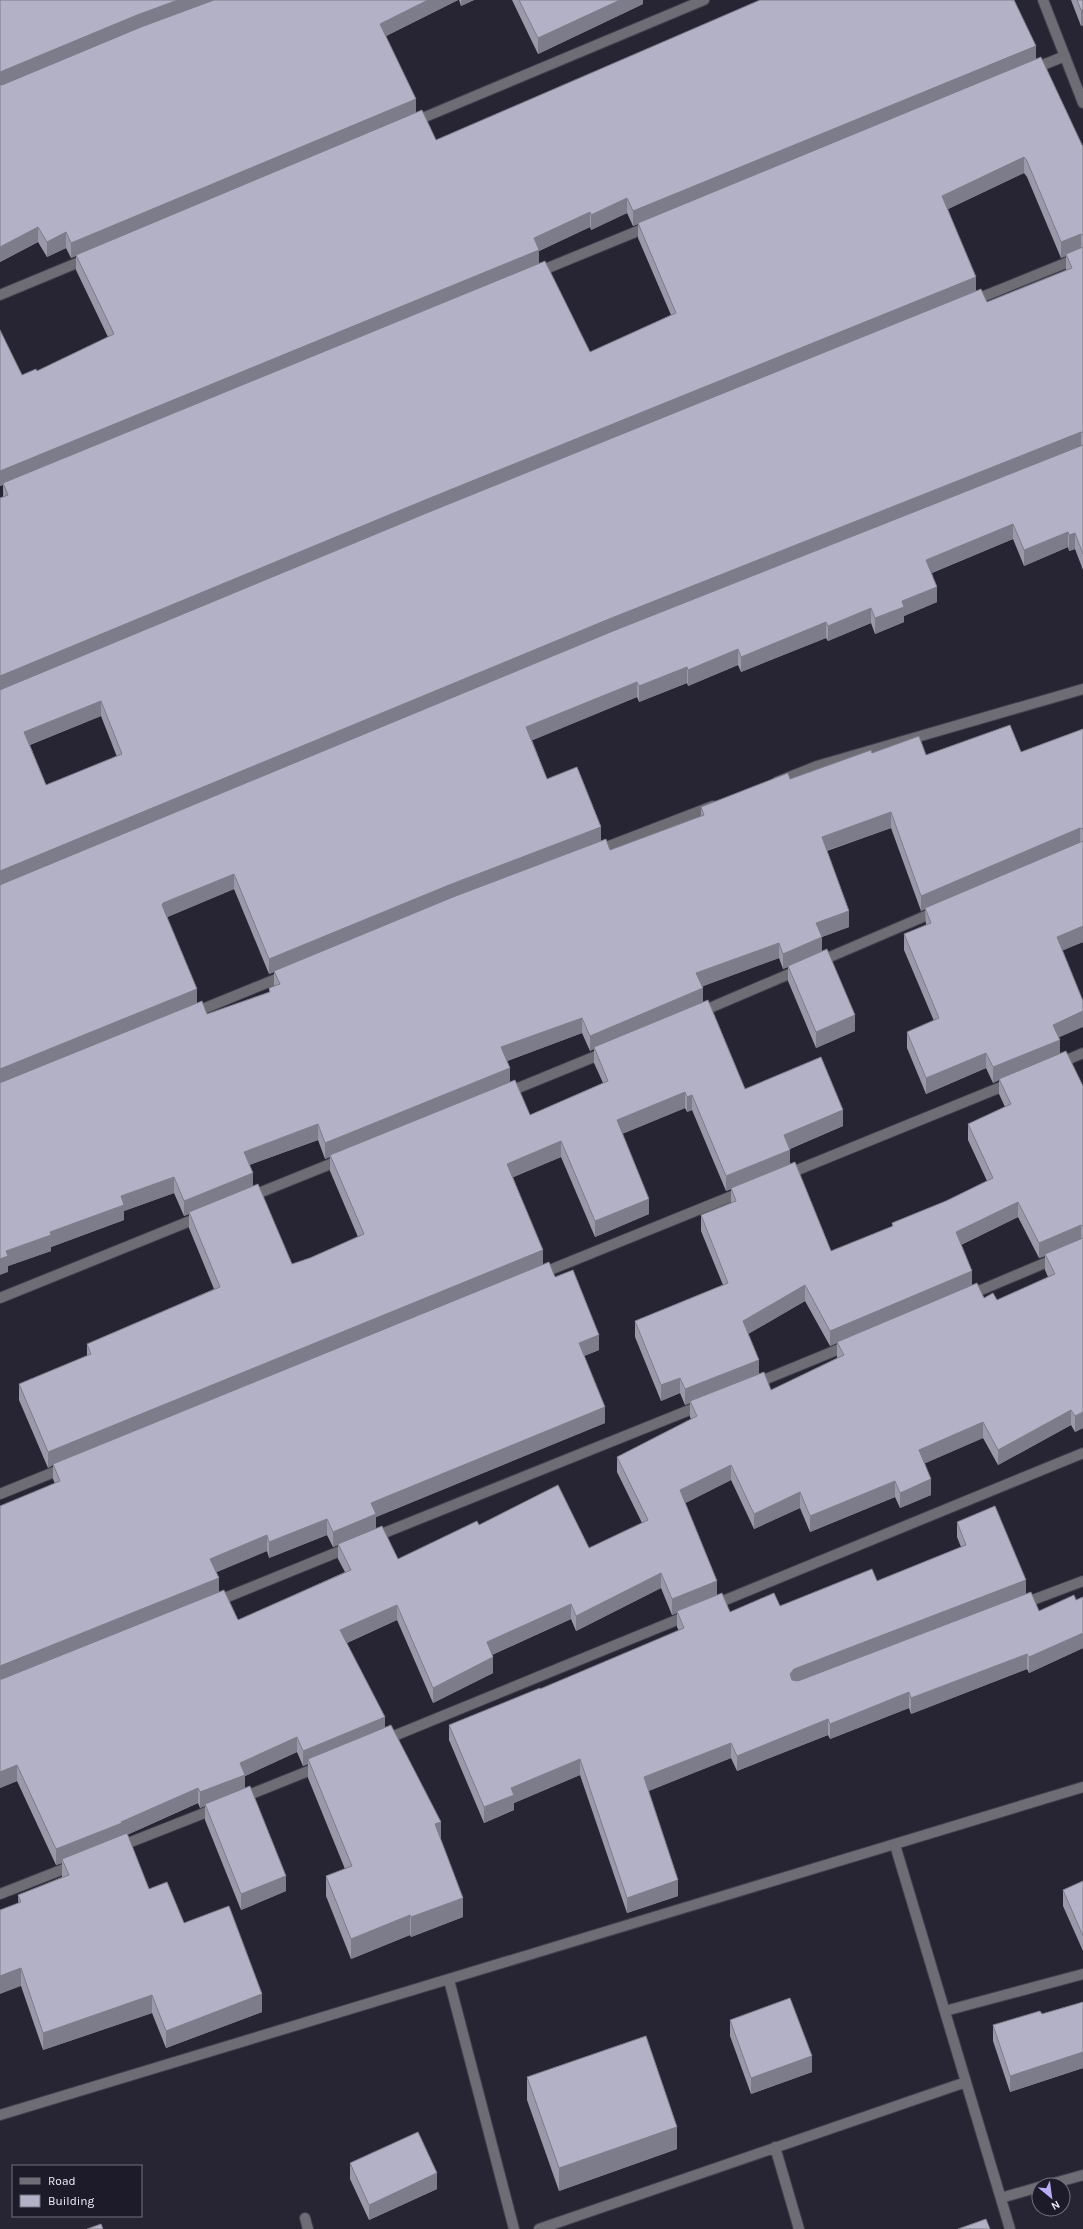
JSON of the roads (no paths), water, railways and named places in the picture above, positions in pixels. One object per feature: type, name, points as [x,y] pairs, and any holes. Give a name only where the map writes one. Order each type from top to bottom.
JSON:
[{"type":"street","points":[[403,126],[704,0]]},
{"type":"street","points":[[1043,0],[1083,101]]},
{"type":"street","points":[[1020,74],[1065,56]]},
{"type":"street","points":[[525,277],[658,223]]},
{"type":"street","points":[[0,295],[102,252]]},
{"type":"street","points":[[965,304],[1083,256]]},
{"type":"street","points":[[764,786],[817,766],[1083,689]]},
{"type":"street","points":[[585,855],[720,804]]},
{"type":"street","points":[[686,1018],[943,909]]},
{"type":"street","points":[[185,1016],[296,971]]},
{"type":"street","points":[[494,1097],[612,1049]]},
{"type":"street","points":[[1046,1068],[1083,1053]]},
{"type":"street","points":[[773,1180],[1024,1077]]},
{"type":"street","points":[[236,1202],[354,1154]]},
{"type":"street","points":[[530,1278],[751,1188]]},
{"type":"street","points":[[0,1298],[206,1214]]},
{"type":"street","points":[[961,1298],[1083,1247]]},
{"type":"street","points":[[742,1388],[860,1341]]},
{"type":"street","points":[[204,1606],[713,1400]]},
{"type":"street","points":[[371,1745],[1083,1453]]},
{"type":"street","points":[[0,1494],[74,1464]]},
{"type":"street","points":[[1009,1609],[1083,1581]]},
{"type":"street","points":[[112,1850],[334,1760]]},
{"type":"street","points":[[0,2115],[1083,1787]]},
{"type":"street","points":[[895,1845],[1010,2229]]},
{"type":"street","points":[[0,1894],[82,1862]]},
{"type":"street","points":[[945,2011],[1083,1974]]},
{"type":"street","points":[[449,1980],[514,2229]]},
{"type":"street","points":[[539,2229],[966,2082]]},
{"type":"street","points":[[776,2147],[799,2229]]},
{"type":"street","points":[[1071,2178],[1083,2175]]},
{"type":"street","points":[[1001,2198],[1031,2189]]},
{"type":"street","points":[[305,2218],[308,2229]]}]
